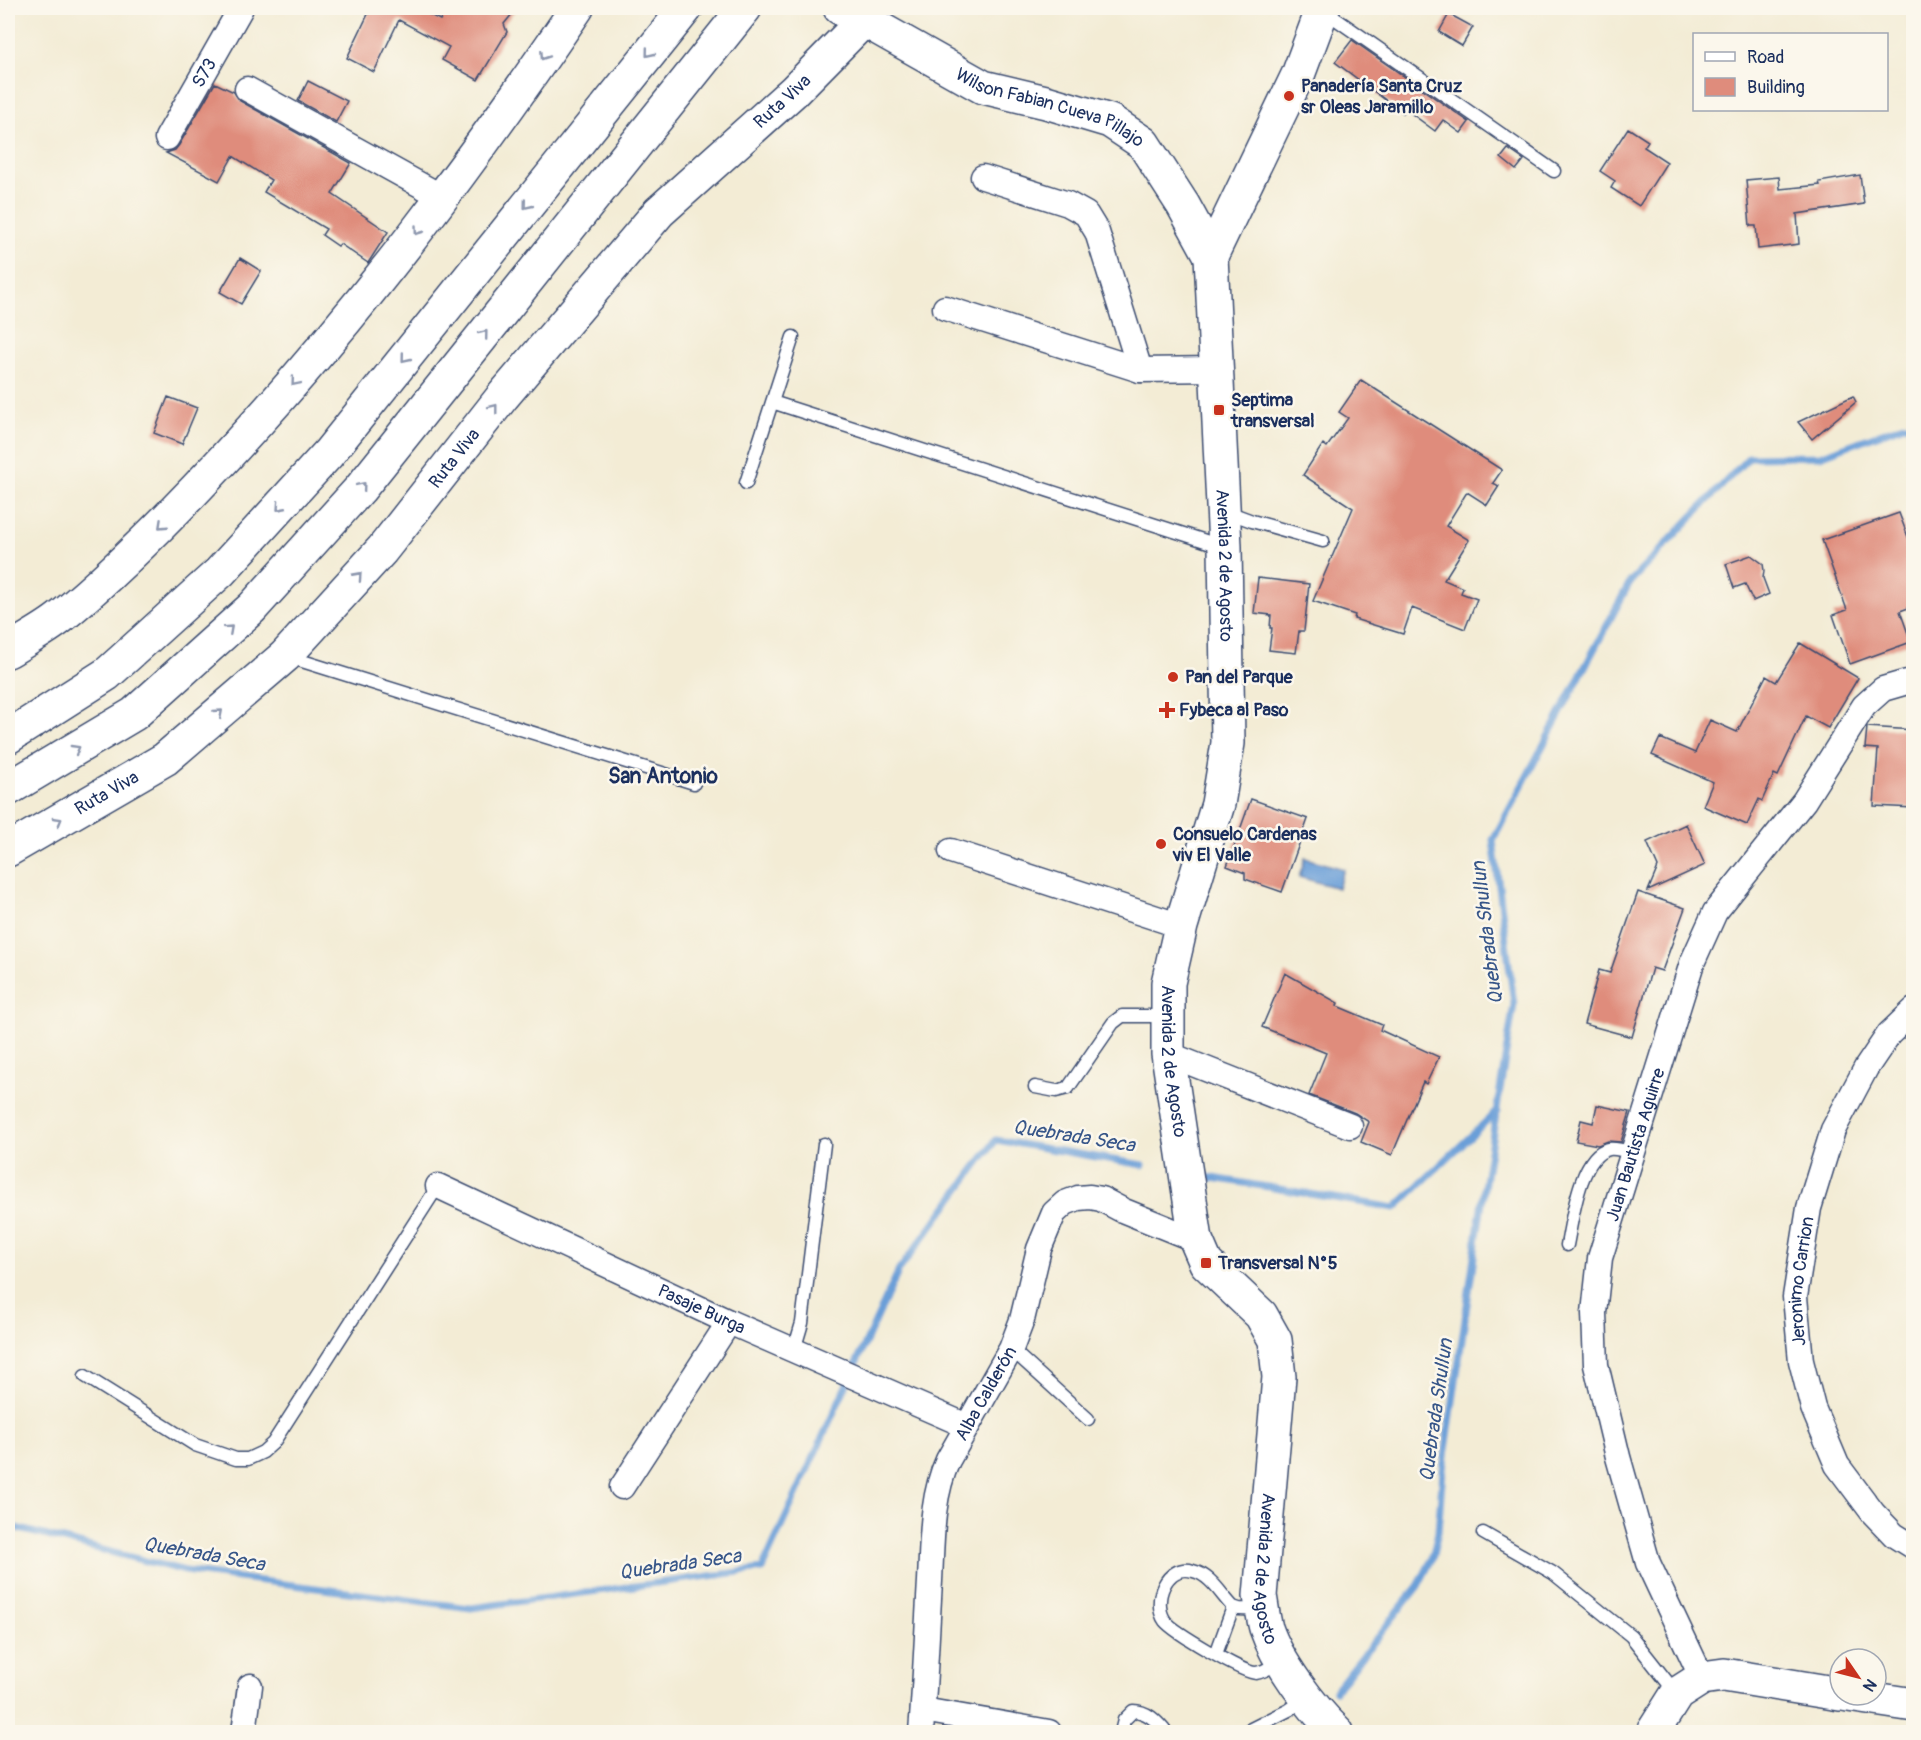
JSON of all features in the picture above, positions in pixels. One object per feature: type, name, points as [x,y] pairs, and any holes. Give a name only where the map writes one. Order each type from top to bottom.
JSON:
[{"type":"main road","points":[[8,651],[59,618],[168,520],[292,386],[405,248],[577,8]]},
{"type":"main road","points":[[8,737],[107,674],[220,572],[328,454],[686,8]]},
{"type":"main road","points":[[8,789],[134,714],[252,608],[360,489],[745,8]]},
{"type":"main road","name":"Avenida 2 de Agosto","points":[[1323,8],[1298,75],[1211,256],[1224,510],[1228,743],[1218,804],[1181,926],[1168,983],[1168,1054],[1196,1240],[1206,1263],[1261,1315],[1275,1340],[1279,1377],[1260,1596],[1248,1608],[1266,1628],[1281,1661],[1337,1732]]},
{"type":"main road","name":"Wilson Fabian Cueva Pillajo","points":[[852,14],[983,87],[1046,102],[1110,122],[1143,143],[1211,256]]},
{"type":"main road","name":"Ruta Viva","points":[[8,850],[165,759],[285,656],[382,550],[503,396],[659,212],[794,91],[852,14]]},
{"type":"main road","points":[[1653,1732],[1689,1686],[1724,1675],[1828,1692]]},
{"type":"main road","points":[[1888,1701],[1914,1705]]},
{"type":"street","name":"S73","points":[[167,138],[241,8]]},
{"type":"street","points":[[247,88],[442,197]]},
{"type":"street","points":[[983,177],[1068,204],[1086,214],[1097,232],[1140,370]]},
{"type":"street","points":[[945,308],[1140,370],[1217,369]]},
{"type":"street","name":"Juan Bautista Aguirre","points":[[1689,1686],[1648,1563],[1618,1457],[1596,1365],[1594,1313],[1600,1257],[1692,963],[1715,912],[1804,801],[1864,706],[1882,689],[1914,682]]},
{"type":"street","points":[[951,851],[1181,926]]},
{"type":"street","name":"Jeronimo Carrion","points":[[1913,1549],[1894,1535],[1873,1513],[1837,1465],[1813,1408],[1803,1370],[1795,1297],[1809,1208],[1833,1130],[1866,1068],[1889,1034],[1914,1010]]},
{"type":"street","points":[[1168,1054],[1350,1126]]},
{"type":"street","name":"Pasaje Burga","points":[[438,1185],[729,1322],[967,1426]]},
{"type":"street","name":"Alba Calderón","points":[[922,1721],[937,1490],[948,1460],[1011,1349],[1022,1320],[1039,1249],[1054,1214],[1065,1203],[1078,1198],[1101,1199],[1196,1240]]},
{"type":"street","points":[[622,1487],[729,1322]]},
{"type":"street","points":[[244,1732],[250,1686]]},
{"type":"street","points":[[922,1721],[1049,1732]]},
{"type":"lane","points":[[1323,8],[1554,171]]},
{"type":"lane","points":[[746,483],[793,337]]},
{"type":"lane","points":[[772,402],[1225,547]]},
{"type":"lane","points":[[1224,510],[1252,521],[1323,541]]},
{"type":"lane","points":[[285,656],[694,783]]},
{"type":"lane","points":[[1035,1087],[1056,1091],[1068,1088],[1113,1023],[1122,1016],[1168,1016]]},
{"type":"lane","points":[[794,1350],[802,1323],[824,1144]]},
{"type":"lane","points":[[1567,1245],[1577,1197],[1587,1167],[1598,1154],[1610,1149],[1633,1152]]},
{"type":"lane","points":[[85,1376],[195,1445],[236,1459],[248,1459],[263,1452],[273,1443],[438,1185]]},
{"type":"lane","points":[[1011,1349],[1088,1419]]},
{"type":"lane","points":[[1483,1533],[1553,1573],[1689,1686]]},
{"type":"lane","points":[[1216,1654],[1248,1608],[1201,1574],[1191,1570],[1177,1571],[1166,1581],[1159,1607],[1165,1620],[1180,1634],[1234,1665],[1253,1673],[1265,1671],[1281,1661]]},
{"type":"lane","points":[[1245,1732],[1308,1698]]},
{"type":"lane","points":[[1121,1732],[1124,1720],[1133,1711],[1142,1711],[1166,1732]]},
{"type":"water","points":[[1305,858],[1344,869],[1338,888],[1299,877]]},
{"type":"building","points":[[371,8],[416,8],[440,20],[448,8],[517,8],[504,24],[507,32],[478,80],[442,60],[449,47],[399,20],[374,72],[347,58]]},
{"type":"building","points":[[1449,14],[1473,27],[1462,46],[1439,32]]},
{"type":"building","points":[[1352,40],[1469,122],[1461,133],[1443,120],[1435,131],[1405,109],[1403,113],[1335,62]]},
{"type":"building","points":[[308,81],[347,101],[336,122],[298,101]]},
{"type":"building","points":[[215,83],[234,92],[240,101],[351,163],[332,194],[388,232],[368,263],[322,235],[326,229],[264,192],[271,180],[233,156],[219,181],[166,153],[175,150],[179,145]]},
{"type":"building","points":[[1628,128],[1648,141],[1644,147],[1667,162],[1639,206],[1611,188],[1615,181],[1600,171]]},
{"type":"building","points":[[1508,149],[1524,160],[1516,170],[1501,158]]},
{"type":"building","points":[[1860,175],[1864,204],[1797,214],[1799,244],[1758,249],[1756,226],[1750,226],[1746,180],[1779,177],[1780,189],[1820,185],[1819,182]]},
{"type":"building","points":[[240,258],[261,271],[241,304],[220,292]]},
{"type":"building","points":[[1361,380],[1502,470],[1493,483],[1499,486],[1487,505],[1467,492],[1446,526],[1469,540],[1444,580],[1463,588],[1461,593],[1477,599],[1465,629],[1412,608],[1403,634],[1354,619],[1355,615],[1313,601],[1353,508],[1303,475],[1323,444],[1327,447],[1348,418],[1339,412]]},
{"type":"building","points":[[1853,396],[1856,402],[1812,439],[1798,422]]},
{"type":"building","points":[[168,397],[197,408],[182,444],[154,433]]},
{"type":"building","points":[[1899,513],[1914,553],[1914,606],[1900,611],[1911,642],[1850,664],[1833,615],[1847,610],[1822,540]]},
{"type":"building","points":[[1751,555],[1763,564],[1763,578],[1769,594],[1753,601],[1745,584],[1734,588],[1726,564]]},
{"type":"building","points":[[1258,578],[1309,584],[1304,631],[1299,631],[1296,653],[1269,650],[1271,615],[1254,613]]},
{"type":"building","points":[[1800,643],[1858,678],[1828,728],[1806,716],[1778,776],[1774,774],[1762,801],[1759,799],[1747,825],[1703,806],[1713,782],[1652,755],[1660,738],[1695,753],[1710,720],[1737,732],[1766,676],[1776,682]]},
{"type":"building","points":[[1867,727],[1914,730],[1914,808],[1874,806],[1878,749],[1865,748]]},
{"type":"building","points":[[1251,799],[1308,819],[1282,892],[1245,879],[1245,873],[1227,866]]},
{"type":"building","points":[[1686,824],[1705,865],[1648,891],[1658,867],[1647,842]]},
{"type":"building","points":[[1638,892],[1685,908],[1662,971],[1652,968],[1632,1037],[1584,1024],[1599,970],[1610,973]]},
{"type":"building","points":[[1285,973],[1338,1003],[1337,1006],[1382,1025],[1380,1030],[1439,1057],[1426,1084],[1423,1082],[1392,1155],[1361,1142],[1369,1122],[1355,1113],[1309,1095],[1326,1053],[1262,1027]]},
{"type":"building","points":[[1597,1105],[1630,1112],[1621,1142],[1608,1141],[1598,1145],[1576,1141],[1581,1120],[1593,1123]]},
{"type":"waterway","name":"Quebrada Shullun","points":[[1335,1691],[1418,1586],[1432,1559],[1438,1532],[1443,1470],[1484,1188],[1514,1004],[1493,840],[1630,582],[1749,457],[1820,456],[1904,425],[1914,425]]},
{"type":"waterway","name":"Quebrada Seca","points":[[1207,1177],[1395,1208],[1497,1111]]},
{"type":"waterway","name":"Quebrada Seca","points":[[8,1526],[185,1571],[471,1608],[762,1569],[899,1270],[996,1140],[1143,1165]]},
{"type":"waterway","name":"Quebrada Shullun","points":[[1296,1732],[1303,1726]]},
{"type":"place","name":"Panadería Santa Cruz sr Oleas Jaramillo","points":[[1289,96]]},
{"type":"place","name":"Septima transversal","points":[[1219,410]]},
{"type":"place","name":"Pan del Parque","points":[[1173,677]]},
{"type":"place","name":"Fybeca al Paso","points":[[1167,710]]},
{"type":"place","name":"Consuelo Cardenas viv El Valle","points":[[1161,844]]},
{"type":"place","name":"Transversal N°5","points":[[1206,1263]]},
{"type":"district","name":"San Antonio","points":[[663,776]]}]
